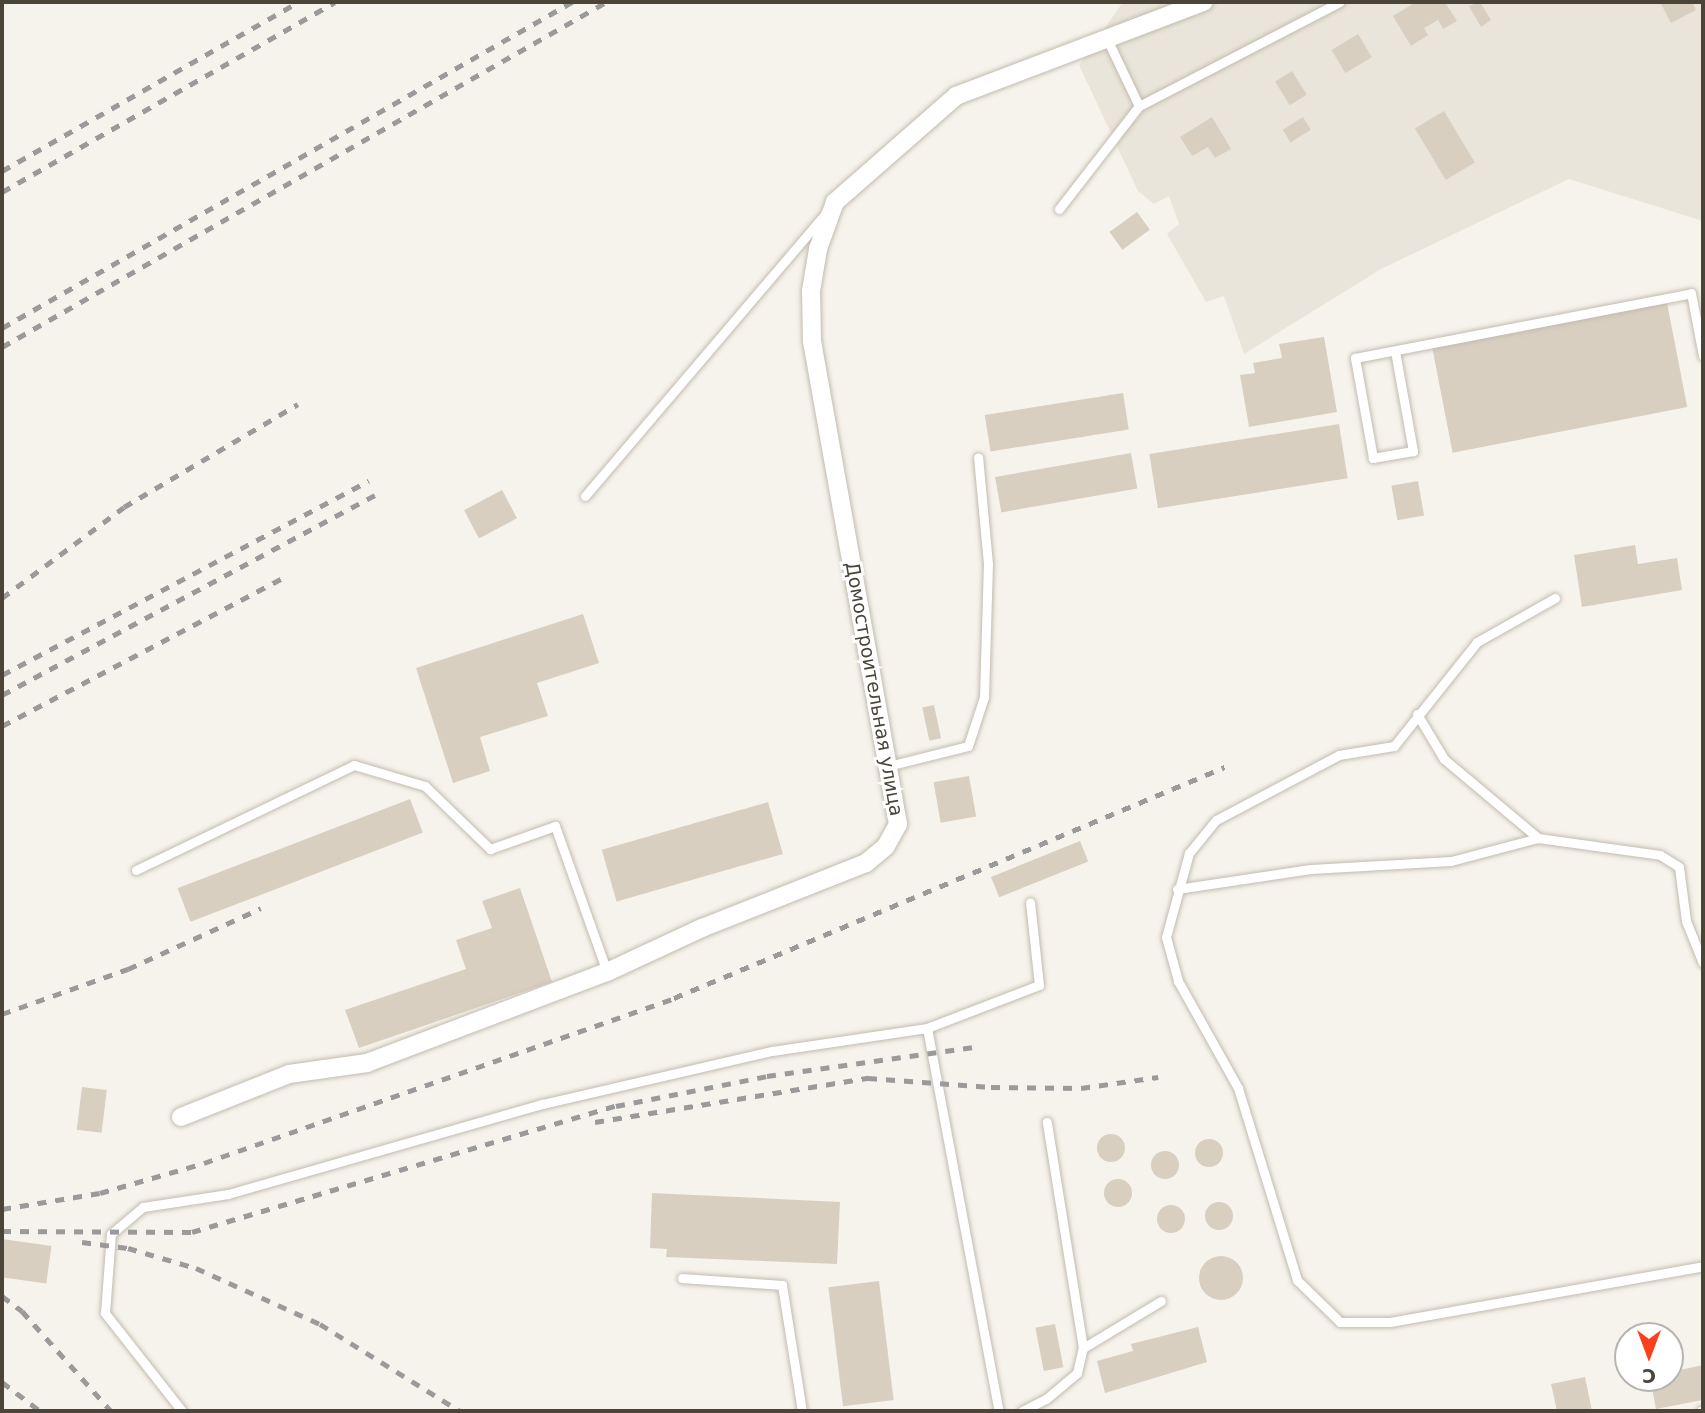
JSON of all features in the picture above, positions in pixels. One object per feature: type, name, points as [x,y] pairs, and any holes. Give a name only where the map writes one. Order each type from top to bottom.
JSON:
[{"type":"street","name":"Домостроительная улица","points":[[181,1118],[289,1074],[367,1063],[607,972],[702,928],[866,863],[886,846],[898,824],[813,341],[811,291],[818,249],[835,202],[956,96],[1204,2]]},
{"type":"lane","points":[[1059,209],[1139,106],[1340,2]]},
{"type":"lane","points":[[1107,39],[1139,106]]},
{"type":"lane","points":[[585,496],[835,202]]},
{"type":"lane","points":[[1395,351],[1413,451],[1373,458],[1355,358],[1691,293],[1703,356]]},
{"type":"lane","points":[[888,766],[968,746],[985,697],[988,564],[978,457]]},
{"type":"lane","points":[[1555,598],[1477,642],[1394,746],[1339,755],[1216,820],[1189,853],[1166,937],[1178,982],[1238,1088],[1297,1280],[1340,1322],[1390,1322],[1703,1266]]},
{"type":"lane","points":[[1417,714],[1444,758],[1538,838]]},
{"type":"lane","points":[[136,870],[354,765],[425,786],[490,849],[555,826],[607,972]]},
{"type":"lane","points":[[1177,889],[1311,869],[1451,861],[1538,838],[1660,855],[1679,867],[1686,920],[1703,963]]},
{"type":"lane","points":[[183,1411],[105,1313],[111,1234],[143,1207],[228,1194],[542,1104],[772,1051],[927,1028],[1038,985],[1030,902]]},
{"type":"lane","points":[[927,1028],[999,1411]]},
{"type":"lane","points":[[1022,1411],[1046,1399],[1077,1373],[1083,1348],[1047,1122]]},
{"type":"lane","points":[[682,1278],[782,1285],[802,1411]]},
{"type":"lane","points":[[1083,1348],[1161,1301]]},
{"type":"shaded area","points":[[1123,2],[1703,2],[1703,221],[1569,179],[1381,269],[1244,354],[1224,296],[1206,302],[1167,234],[1179,224],[1169,196],[1154,204],[1138,191],[1079,65]]},
{"type":"building","points":[[1416,2],[1445,2],[1457,21],[1443,29],[1438,20],[1424,28],[1428,35],[1411,46],[1393,16]]},
{"type":"building","points":[[1480,2],[1491,20],[1481,27],[1469,6]]},
{"type":"building","points":[[1660,2],[1692,2],[1696,10],[1671,23]]},
{"type":"building","points":[[1358,34],[1372,57],[1345,73],[1331,50]]},
{"type":"building","points":[[1292,71],[1307,95],[1290,105],[1275,82]]},
{"type":"building","points":[[1444,111],[1475,162],[1446,180],[1415,129]]},
{"type":"building","points":[[1212,117],[1231,149],[1215,158],[1208,147],[1192,156],[1180,137]]},
{"type":"building","points":[[1303,117],[1311,130],[1291,142],[1283,130]]},
{"type":"building","points":[[1137,212],[1150,230],[1122,250],[1109,232]]},
{"type":"building","points":[[1667,303],[1687,407],[1453,453],[1432,349]]},
{"type":"building","points":[[1324,337],[1337,412],[1249,427],[1240,375],[1255,373],[1253,363],[1282,358],[1279,344]]},
{"type":"building","points":[[1123,393],[1129,430],[991,451],[985,415]]},
{"type":"building","points":[[1339,424],[1348,478],[1158,508],[1149,454]]},
{"type":"building","points":[[1131,453],[1137,488],[1001,512],[995,477]]},
{"type":"building","points":[[1418,481],[1424,515],[1397,520],[1391,486]]},
{"type":"building","points":[[502,490],[517,518],[479,538],[464,510]]},
{"type":"building","points":[[1635,545],[1638,564],[1677,558],[1682,590],[1582,607],[1574,555]]},
{"type":"building","points":[[583,614],[599,663],[537,683],[548,716],[480,737],[490,771],[453,783],[416,668]]},
{"type":"building","points":[[934,705],[941,738],[929,741],[922,707]]},
{"type":"building","points":[[969,776],[976,816],[941,823],[934,782]]},
{"type":"building","points":[[410,799],[423,833],[190,922],[178,888]]},
{"type":"building","points":[[768,802],[783,854],[617,902],[602,850]]},
{"type":"building","points":[[1080,841],[1088,861],[999,897],[991,877]]},
{"type":"building","points":[[520,888],[552,982],[359,1048],[345,1010],[466,969],[456,940],[492,928],[482,901]]},
{"type":"building","points":[[82,1087],[107,1090],[102,1133],[77,1130]]},
{"type":"building","points":[[1111,1134],[1121,1138],[1125,1148],[1121,1158],[1111,1162],[1101,1158],[1097,1148],[1101,1138]]},
{"type":"building","points":[[1209,1139],[1219,1143],[1223,1153],[1219,1163],[1209,1167],[1199,1163],[1195,1153],[1199,1143]]},
{"type":"building","points":[[1165,1151],[1175,1155],[1179,1165],[1175,1175],[1165,1179],[1155,1175],[1151,1165],[1155,1155]]},
{"type":"building","points":[[1118,1179],[1128,1183],[1132,1193],[1128,1203],[1118,1207],[1108,1203],[1104,1193],[1108,1183]]},
{"type":"building","points":[[652,1193],[840,1202],[837,1264],[666,1257],[667,1249],[650,1248]]},
{"type":"building","points":[[1219,1202],[1229,1206],[1233,1216],[1229,1226],[1219,1230],[1209,1226],[1205,1216],[1209,1206]]},
{"type":"building","points":[[1171,1205],[1181,1209],[1185,1219],[1181,1229],[1171,1233],[1161,1229],[1157,1219],[1161,1209]]},
{"type":"building","points":[[2,1239],[52,1246],[46,1284],[2,1277]]},
{"type":"building","points":[[1221,1256],[1236,1263],[1243,1278],[1236,1293],[1221,1300],[1206,1293],[1199,1278],[1206,1263]]},
{"type":"building","points":[[879,1281],[894,1400],[843,1406],[828,1287]]},
{"type":"building","points":[[1055,1324],[1063,1367],[1044,1371],[1035,1328]]},
{"type":"building","points":[[1198,1327],[1207,1362],[1105,1393],[1097,1361],[1133,1351],[1131,1344]]},
{"type":"building","points":[[1703,1365],[1703,1400],[1656,1409],[1653,1392],[1684,1392],[1684,1369]]},
{"type":"building","points":[[1585,1377],[1592,1411],[1557,1411],[1551,1384]]},
{"type":"railway","points":[[2,171],[298,2]]},
{"type":"railway","points":[[2,192],[335,2]]},
{"type":"railway","points":[[2,328],[572,2]]},
{"type":"railway","points":[[2,347],[606,2]]},
{"type":"railway","points":[[2,598],[124,507],[298,404]]},
{"type":"railway","points":[[2,675],[369,481]]},
{"type":"railway","points":[[2,695],[382,491]]},
{"type":"railway","points":[[2,726],[286,576]]},
{"type":"railway","points":[[2,1209],[100,1193],[204,1163],[674,998],[1225,767]]},
{"type":"railway","points":[[2,1014],[128,969],[261,908]]},
{"type":"railway","points":[[2,1231],[192,1232],[616,1106],[767,1076],[981,1046]]},
{"type":"railway","points":[[595,1122],[868,1078],[991,1087],[1081,1088],[1158,1077]]},
{"type":"railway","points":[[82,1242],[128,1248],[196,1268],[320,1324],[460,1411]]},
{"type":"railway","points":[[2,1296],[22,1311],[111,1411]]},
{"type":"railway","points":[[2,1382],[40,1411]]}]
